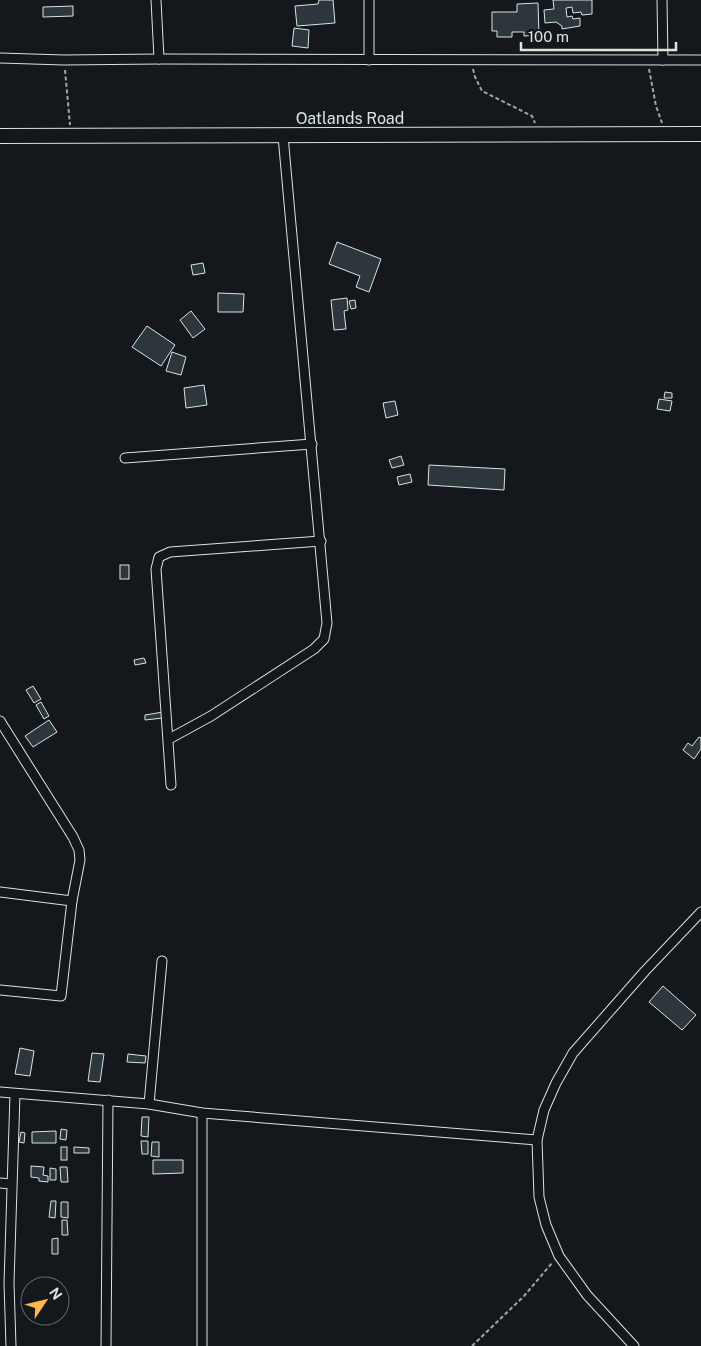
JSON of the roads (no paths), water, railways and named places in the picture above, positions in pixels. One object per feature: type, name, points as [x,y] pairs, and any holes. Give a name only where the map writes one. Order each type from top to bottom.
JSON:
[{"type":"street","points":[[156,0],[159,59]]},
{"type":"street","points":[[369,0],[369,60]]},
{"type":"street","points":[[662,0],[663,60]]},
{"type":"street","points":[[0,58],[64,60],[701,60]]},
{"type":"street","name":"Oatlands Road","points":[[0,136],[701,134]]},
{"type":"street","points":[[169,740],[211,716],[314,649],[324,639],[327,623],[321,541],[283,136]]},
{"type":"street","points":[[125,458],[312,444]]},
{"type":"street","points":[[171,785],[156,569],[159,557],[170,552],[321,541]]},
{"type":"street","points":[[0,720],[73,837],[79,850],[80,860],[72,901],[61,996],[0,990]]},
{"type":"street","points":[[0,892],[72,901]]},
{"type":"street","points":[[634,1346],[587,1295],[559,1256],[546,1225],[540,1197],[537,1140],[544,1110],[556,1083],[573,1053],[645,971],[701,912]]},
{"type":"street","points":[[149,1104],[162,961]]},
{"type":"street","points":[[0,1092],[149,1104],[202,1113],[537,1140]]},
{"type":"street","points":[[11,1346],[5,1283],[15,1094]]},
{"type":"street","points":[[106,1346],[108,1100]]},
{"type":"street","points":[[202,1113],[202,1346]]},
{"type":"street","points":[[0,1183],[11,1184]]}]
